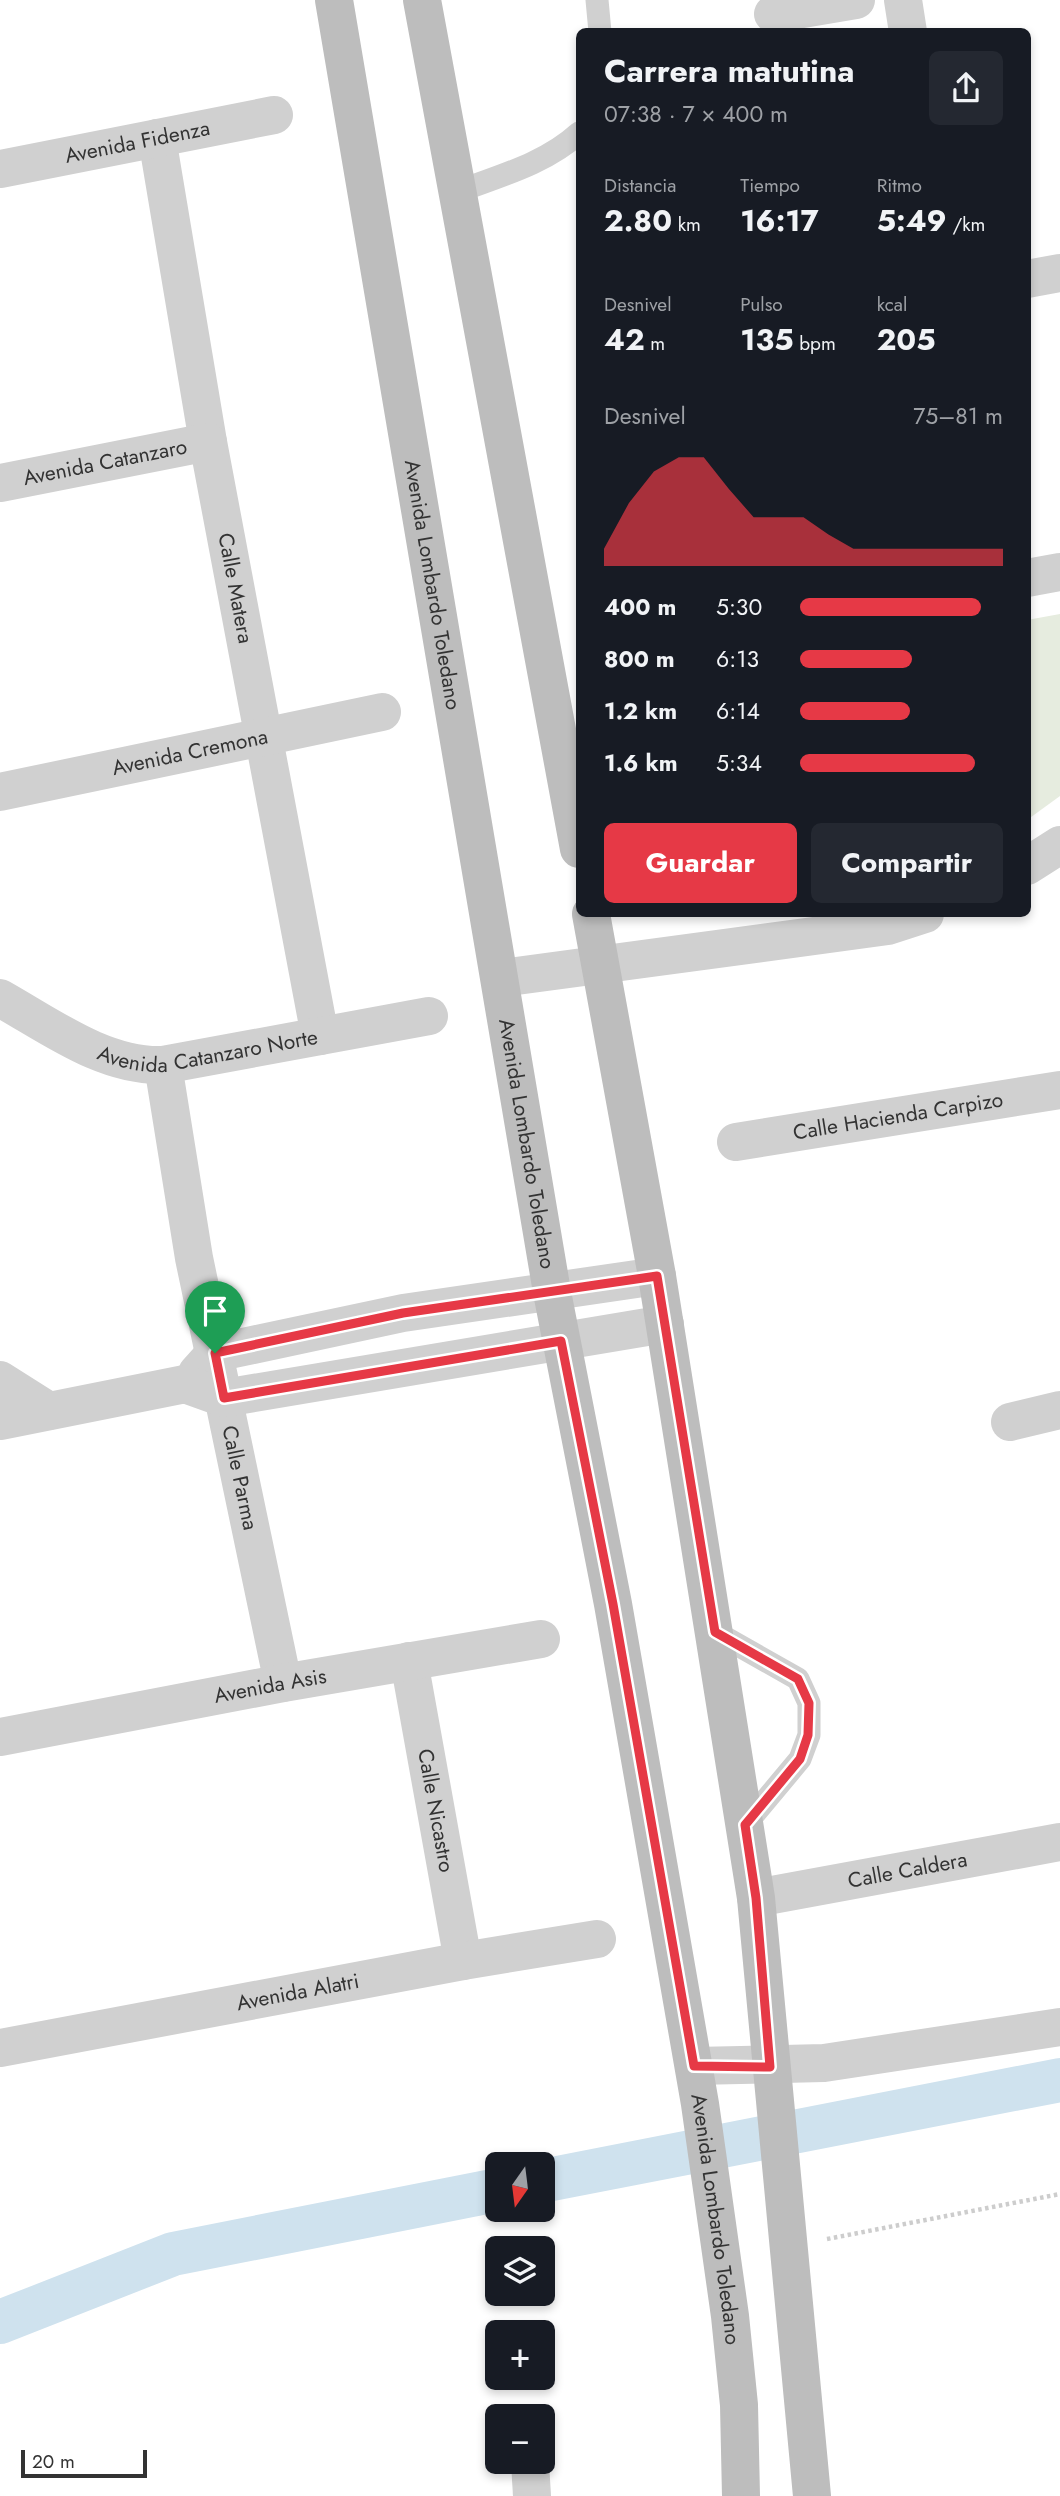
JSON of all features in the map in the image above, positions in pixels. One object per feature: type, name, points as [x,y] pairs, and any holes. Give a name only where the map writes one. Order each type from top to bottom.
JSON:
[{"type":"main road","name":"Avenida Lombardo Toledano","points":[[334,0],[502,978],[552,1292],[613,1604],[694,2066],[739,2405],[741,2496]]},
{"type":"main road","points":[[422,0],[576,833]]},
{"type":"main road","points":[[592,917],[657,1276],[756,1898],[812,2496]]},
{"type":"street","points":[[773,14],[856,0]]},
{"type":"street","points":[[903,0],[907,28]]},
{"type":"street","name":"Avenida Fidenza","points":[[0,169],[274,115]]},
{"type":"street","name":"Calle Matera","points":[[158,138],[208,442],[320,1036]]},
{"type":"street","points":[[1031,278],[1060,273]]},
{"type":"street","name":"Avenida Catanzaro","points":[[0,483],[208,442]]},
{"type":"street","points":[[1031,577],[1060,572]]},
{"type":"street","name":"Avenida Cremona","points":[[0,792],[382,712]]},
{"type":"street","points":[[1031,863],[1060,845]]},
{"type":"street","points":[[502,978],[888,926],[916,917]]},
{"type":"street","name":"Avenida Catanzaro Norte","points":[[0,998],[104,1054],[139,1066],[163,1065],[429,1016]]},
{"type":"street","name":"Calle Parma","points":[[163,1065],[194,1258],[283,1683]]},
{"type":"street","name":"Calle Hacienda Carpizo","points":[[736,1142],[1060,1090]]},
{"type":"street","points":[[186,1384],[215,1353],[403,1313],[657,1276]]},
{"type":"street","points":[[403,1313],[414,1365]]},
{"type":"street","points":[[0,1421],[186,1384],[224,1398],[665,1324]]},
{"type":"street","points":[[0,1380],[49,1411]]},
{"type":"street","points":[[1010,1422],[1060,1410]]},
{"type":"street","name":"Avenida Asis","points":[[0,1737],[283,1683],[541,1639]]},
{"type":"street","name":"Calle Nicastro","points":[[409,1661],[463,1961]]},
{"type":"street","name":"Calle Caldera","points":[[756,1898],[1060,1842]]},
{"type":"street","name":"Avenida Alatri","points":[[0,2048],[463,1961],[597,1939]]},
{"type":"street","points":[[694,2066],[772,2082],[881,2056],[1060,2027]]},
{"type":"street","points":[[531,2474],[532,2496]]},
{"type":"lane","points":[[597,0],[600,28]]},
{"type":"lane","points":[[457,192],[529,165],[563,148],[576,136]]},
{"type":"lane","points":[[715,1632],[798,1679],[809,1703],[808,1735],[800,1759],[745,1825]]},
{"type":"path","points":[[789,2246],[1060,2193]]},
{"type":"shaded area","points":[[1060,614],[1060,796],[1031,817],[1031,619]]},
{"type":"waterway","points":[[555,2178],[1060,2080]]},
{"type":"waterway","points":[[0,2322],[173,2254],[485,2192]]},
{"type":"route","points":[[657,1276],[715,1632],[778,1665],[798,1679],[809,1703],[808,1735],[800,1759],[745,1825],[756,1898],[770,2067],[694,2066],[613,1604],[561,1341],[224,1398],[215,1353],[250,1348],[403,1313],[657,1276]]}]
